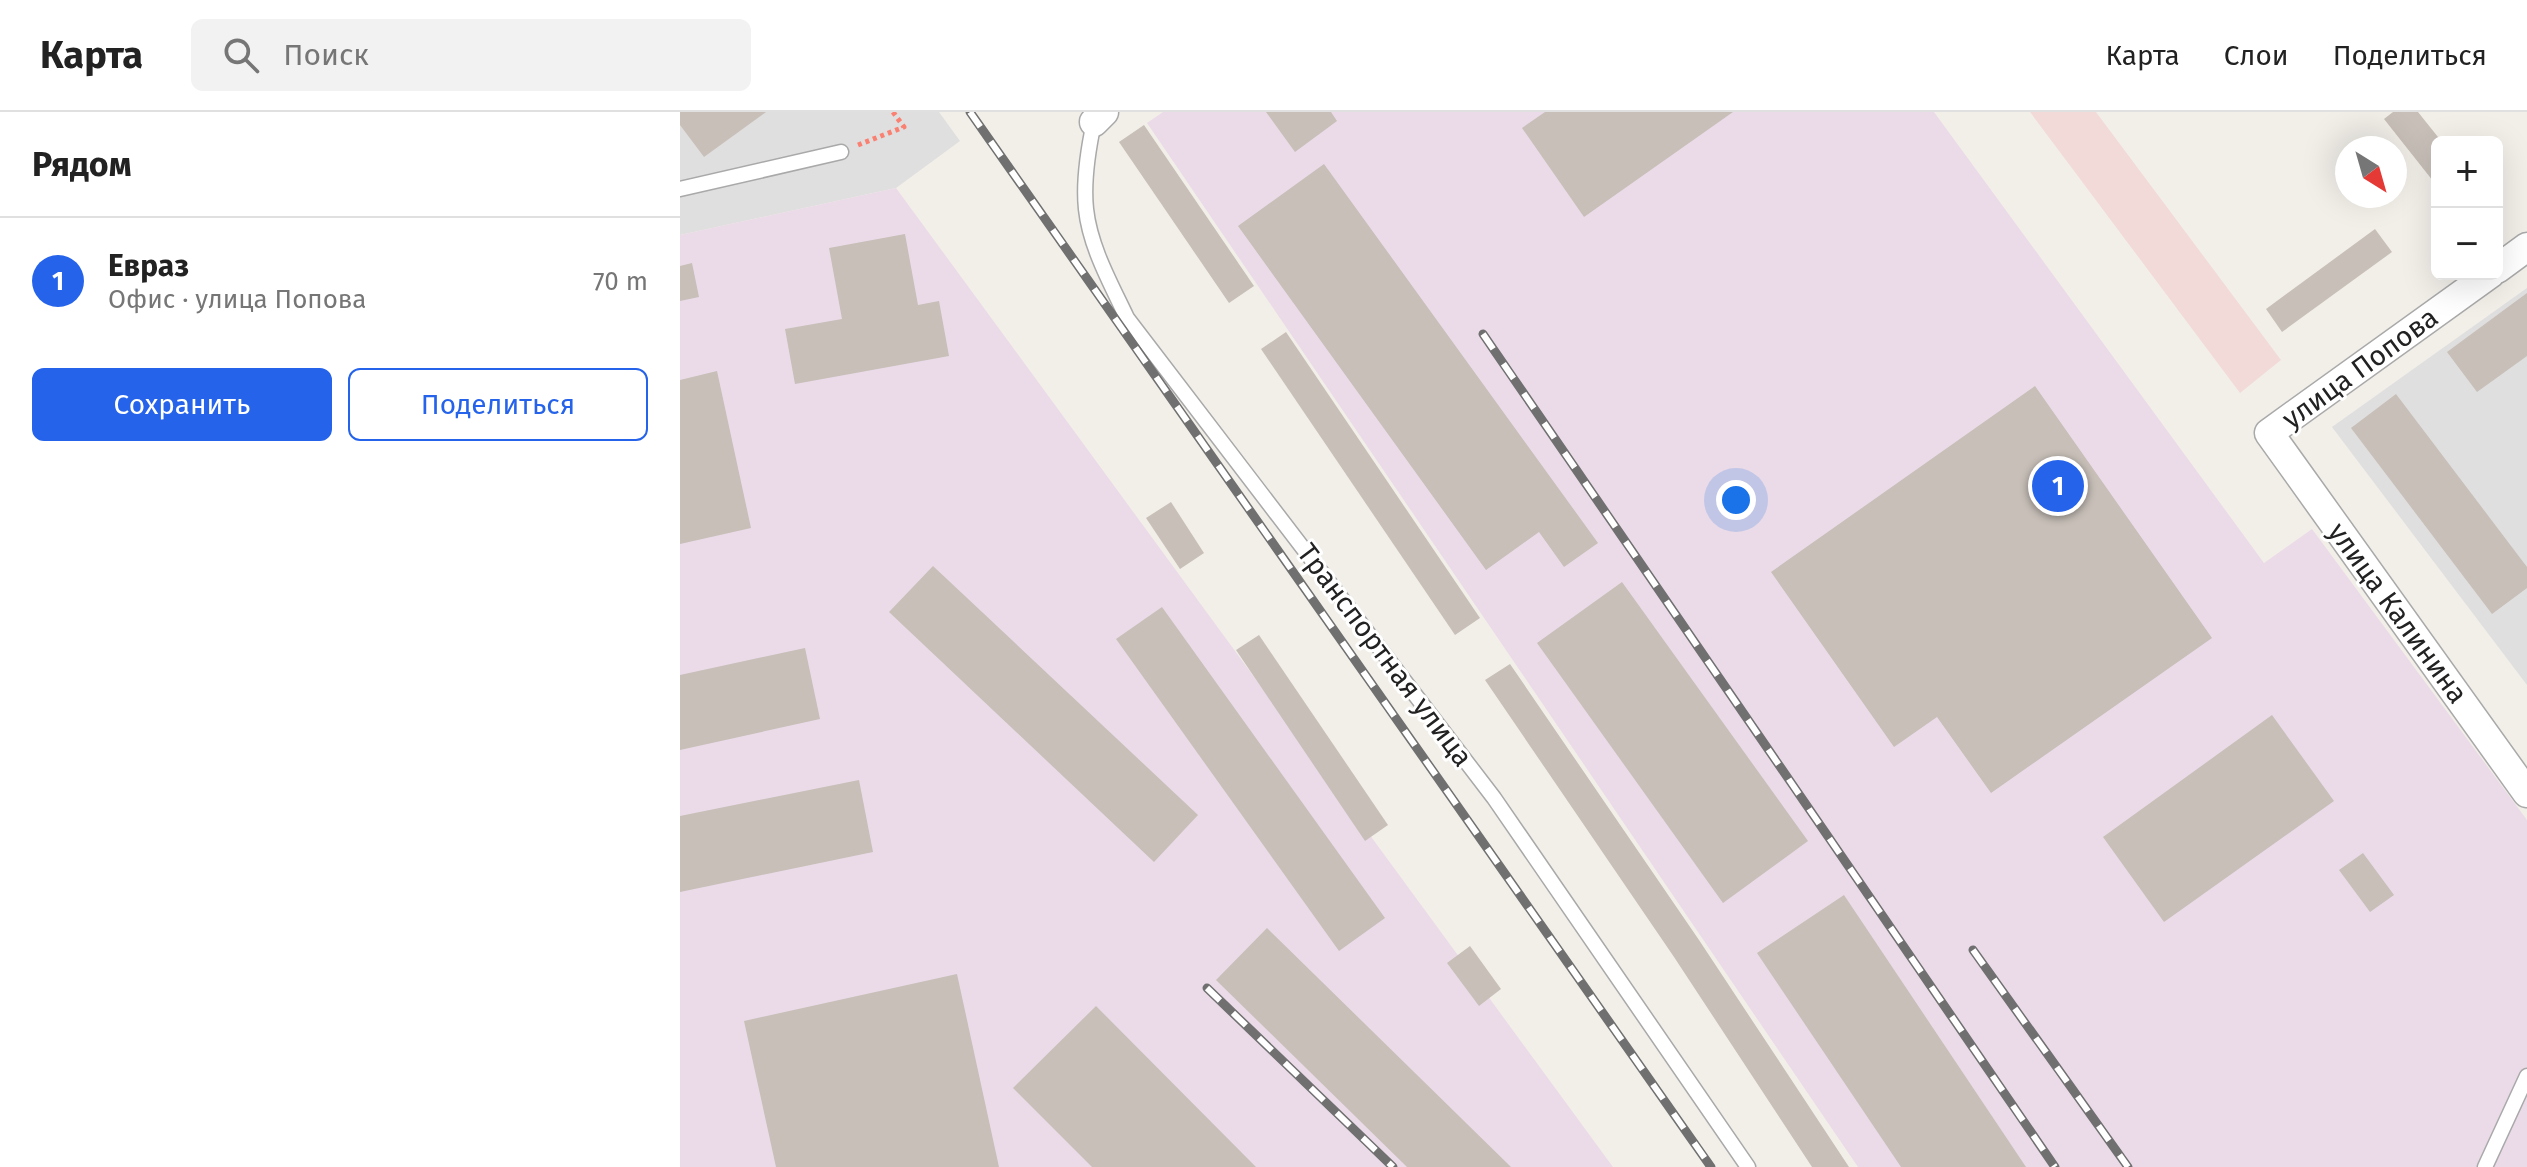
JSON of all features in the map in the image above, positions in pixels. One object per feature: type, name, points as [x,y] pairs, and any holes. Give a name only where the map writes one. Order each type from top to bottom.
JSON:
[{"type":"street","points":[[2503,265],[2527,247]]},
{"type":"street","name":"улица Попова","points":[[2269,433],[2482,280]]},
{"type":"street","name":"улица Калинина","points":[[2269,433],[2527,793]]},
{"type":"lane","name":"Транспортная улица","points":[[1099,117],[1088,149],[1086,209],[1099,258],[1127,318],[1494,798],[1748,1167]]},
{"type":"lane","points":[[680,189],[841,152]]},
{"type":"lane","points":[[2485,1167],[2527,1076]]},
{"type":"path","points":[[841,152],[904,127],[893,112]]},
{"type":"shaded area","points":[[680,112],[939,112],[960,141],[896,188],[680,235]]},
{"type":"shaded area","points":[[1163,112],[1934,112],[2264,563],[2312,529],[2527,820],[2527,1167],[1858,1167],[1147,123]]},
{"type":"shaded area","points":[[2030,112],[2096,112],[2281,360],[2240,393]]},
{"type":"shaded area","points":[[896,188],[1613,1167],[680,1167],[680,235]]},
{"type":"shaded area","points":[[2527,288],[2527,685],[2332,427]]},
{"type":"building","points":[[680,112],[766,112],[704,157],[680,125]]},
{"type":"building","points":[[1266,112],[1331,112],[1337,121],[1295,152]]},
{"type":"building","points":[[1545,112],[1733,112],[1584,217],[1522,128]]},
{"type":"building","points":[[2393,112],[2418,112],[2437,136],[2431,136],[2431,178],[2407,148],[2407,136],[2397,136],[2384,119]]},
{"type":"building","points":[[1144,125],[1254,286],[1229,303],[1119,142]]},
{"type":"building","points":[[1324,164],[1598,543],[1564,567],[1539,532],[1486,570],[1238,226]]},
{"type":"building","points":[[2375,229],[2392,252],[2282,332],[2266,309]]},
{"type":"building","points":[[905,234],[918,305],[939,301],[949,356],[795,384],[785,329],[842,319],[829,248]]},
{"type":"building","points":[[692,263],[699,297],[680,301],[680,266]]},
{"type":"building","points":[[2527,293],[2527,356],[2477,392],[2447,352]]},
{"type":"building","points":[[1286,332],[1480,618],[1455,635],[1261,349]]},
{"type":"building","points":[[717,371],[751,528],[680,544],[680,380]]},
{"type":"building","points":[[2035,386],[2212,638],[1991,793],[1937,717],[1894,747],[1771,572]]},
{"type":"building","points":[[2396,394],[2527,567],[2527,588],[2492,614],[2351,428]]},
{"type":"building","points":[[1171,502],[1204,553],[1180,569],[1146,518]]},
{"type":"building","points":[[933,566],[1198,815],[1154,862],[889,612]]},
{"type":"building","points":[[1622,582],[1808,841],[1723,903],[1537,643]]},
{"type":"building","points":[[1162,607],[1385,918],[1339,951],[1116,639]]},
{"type":"building","points":[[1259,635],[1388,825],[1365,841],[1236,650]]},
{"type":"building","points":[[805,648],[820,719],[680,750],[680,675]]},
{"type":"building","points":[[1510,664],[1699,940],[1849,1167],[1812,1167],[1674,957],[1485,680]]},
{"type":"building","points":[[2272,715],[2334,801],[2164,922],[2103,837]]},
{"type":"building","points":[[859,780],[873,852],[680,892],[680,816]]},
{"type":"building","points":[[2363,853],[2394,895],[2370,912],[2339,870]]},
{"type":"building","points":[[1844,895],[2026,1167],[1901,1167],[1757,953]]},
{"type":"building","points":[[1267,928],[1511,1167],[1407,1167],[1216,980]]},
{"type":"building","points":[[1470,946],[1501,989],[1479,1006],[1447,963]]},
{"type":"building","points":[[957,974],[999,1167],[776,1167],[744,1021]]},
{"type":"building","points":[[1096,1006],[1256,1167],[1092,1167],[1013,1088]]},
{"type":"railway","points":[[970,112],[1711,1167]]},
{"type":"railway","points":[[1483,334],[2055,1167]]},
{"type":"railway","points":[[1973,950],[2128,1167]]},
{"type":"railway","points":[[1207,988],[1393,1167]]},
{"type":"place","name":"Евраз","points":[[2058,486]]}]
